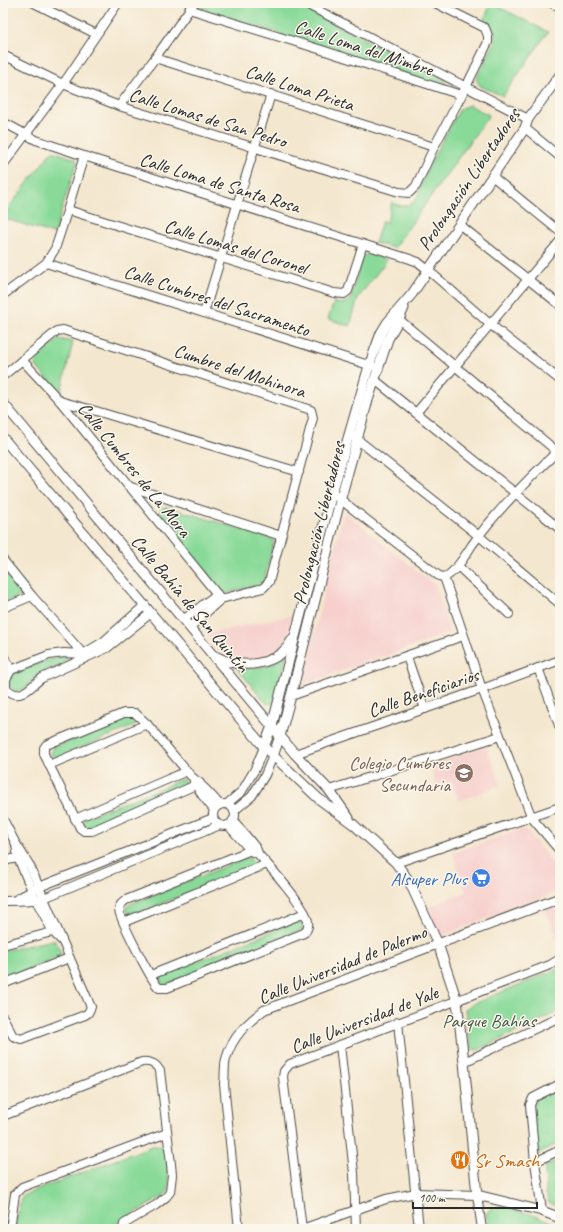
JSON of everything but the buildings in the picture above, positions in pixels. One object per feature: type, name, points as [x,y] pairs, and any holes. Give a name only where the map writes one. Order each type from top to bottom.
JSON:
[{"type":"street","points":[[34,3],[96,34]]},
{"type":"street","points":[[3,165],[63,84],[118,3]]},
{"type":"street","points":[[304,3],[466,87],[527,124],[560,157]]},
{"type":"street","points":[[434,147],[487,44],[488,36],[485,28],[435,3]]},
{"type":"street","points":[[551,3],[560,8]]},
{"type":"street","points":[[118,106],[155,58],[191,6]]},
{"type":"street","name":"Calle Loma del Mimbre","points":[[191,6],[461,95]]},
{"type":"street","name":"Calle Lomas de San Pedro","points":[[3,55],[63,84],[118,106],[398,192],[409,192],[416,186],[434,147]]},
{"type":"street","name":"Calle Loma Prieta","points":[[155,58],[434,147]]},
{"type":"street","name":"Prolongación Libertadores","points":[[273,756],[292,696],[340,501],[357,439],[378,368],[397,317],[527,124],[559,80]]},
{"type":"street","points":[[204,313],[271,94]]},
{"type":"street","name":"Calle Loma de Santa Rosa","points":[[3,122],[26,135],[84,156],[418,262],[491,325],[560,380]]},
{"type":"street","points":[[3,295],[46,263],[55,249],[84,156]]},
{"type":"street","points":[[492,176],[560,232]]},
{"type":"street","name":"Calle Lomas del Coronel","points":[[68,210],[334,293],[344,294],[348,291],[363,244]]},
{"type":"street","points":[[460,225],[560,306]]},
{"type":"street","points":[[416,413],[560,241]]},
{"type":"street","name":"Calle Cumbres del Sacramento","points":[[46,263],[378,368]]},
{"type":"street","points":[[332,493],[340,501],[439,576],[444,577],[450,574],[458,566],[479,536],[515,492],[559,452],[397,317]]},
{"type":"street","name":"Prolongación Libertadores","points":[[264,747],[272,726],[332,493],[369,366],[381,333],[397,317]]},
{"type":"street","name":"Cumbre del Mohinora","points":[[3,376],[57,331],[66,330],[309,409],[313,413],[314,418],[269,582],[266,586],[219,596],[183,620]]},
{"type":"street","name":"Calle Cumbres de La Mora","points":[[22,360],[60,402],[219,596]]},
{"type":"street","points":[[375,380],[560,529]]},
{"type":"street","points":[[60,402],[96,411],[299,472]]},
{"type":"street","name":"Calle Bahía de San Quintín","points":[[3,403],[295,754],[329,790],[353,824]]},
{"type":"street","points":[[349,433],[479,536],[560,604]]},
{"type":"street","name":"Calle Bahía de San Quintín","points":[[3,438],[264,747],[319,799],[353,824],[396,863],[412,887],[438,944],[457,1001],[477,1195],[482,1229]]},
{"type":"street","points":[[128,486],[281,536]]},
{"type":"street","points":[[3,560],[84,656]]},
{"type":"street","points":[[458,566],[508,614]]},
{"type":"street","points":[[444,577],[482,689],[532,818],[560,851]]},
{"type":"street","points":[[3,608],[32,596]]},
{"type":"street","name":"Cumbre del Mohinora","points":[[190,628],[219,596]]},
{"type":"street","points":[[145,605],[103,642],[84,656],[64,653],[48,655],[10,670],[6,679],[6,688],[13,694],[21,694],[29,689],[36,681],[84,656],[114,643],[151,613]]},
{"type":"street","points":[[214,656],[230,662],[246,664],[265,662],[279,655],[289,644],[297,629],[308,631]]},
{"type":"street","points":[[292,696],[407,657],[463,636]]},
{"type":"street","points":[[3,654],[10,670]]},
{"type":"street","points":[[407,657],[425,709]]},
{"type":"street","name":"Calle Beneficiarios","points":[[295,754],[482,689],[560,660]]},
{"type":"street","points":[[538,668],[560,728]]},
{"type":"street","points":[[198,784],[87,832],[82,830],[75,818],[43,751],[46,745],[124,713],[135,713],[147,724],[189,774],[198,784],[219,809],[234,811]]},
{"type":"street","points":[[49,765],[147,724]]},
{"type":"street","points":[[329,790],[500,736]]},
{"type":"street","points":[[15,900],[31,890],[80,871],[219,809],[242,791],[255,769],[264,747]]},
{"type":"street","points":[[3,901],[36,900],[44,898],[227,823],[234,811],[252,796],[265,775],[273,756]]},
{"type":"street","points":[[75,818],[189,774]]},
{"type":"street","points":[[396,863],[532,818],[560,807]]},
{"type":"street","points":[[219,809],[215,821],[227,823],[255,851],[267,864],[305,913],[308,927],[304,933],[164,989],[159,988],[124,922],[120,913],[121,904],[126,900],[255,851]]},
{"type":"street","points":[[3,819],[16,844],[31,890],[62,940],[91,1007],[88,1013],[21,1039],[13,1036],[3,1017]]},
{"type":"street","points":[[3,861],[21,857]]},
{"type":"street","points":[[21,857],[30,866],[56,931]]},
{"type":"street","points":[[124,922],[267,864]]},
{"type":"street","points":[[80,871],[84,881]]},
{"type":"street","name":"Calle Universidad de Palermo","points":[[240,1229],[224,1084],[226,1059],[240,1031],[248,1022],[264,1010],[560,898]]},
{"type":"street","points":[[151,975],[305,913]]},
{"type":"street","points":[[3,945],[56,931]]},
{"type":"street","points":[[3,984],[69,958]]},
{"type":"street","name":"Calle Universidad de Yale","points":[[302,1229],[283,1077],[284,1071],[290,1064],[550,965],[560,959]]},
{"type":"street","points":[[464,1062],[560,1017]]},
{"type":"street","points":[[398,1022],[419,1229]]},
{"type":"street","points":[[340,1046],[354,1173],[356,1229]]},
{"type":"street","points":[[3,1116],[142,1062],[155,1064],[160,1071],[172,1175],[170,1192],[156,1205],[123,1226]]},
{"type":"street","points":[[542,1211],[535,1162],[530,1102],[533,1098],[560,1084]]},
{"type":"street","points":[[10,1229],[15,1194],[22,1187],[167,1133]]},
{"type":"street","points":[[535,1162],[560,1150]]},
{"type":"street","points":[[302,1229],[386,1199],[416,1193],[477,1195],[542,1211],[560,1218]]},
{"type":"shaded area","points":[[344,512],[436,586],[450,633],[301,685]]},
{"type":"shaded area","points":[[293,615],[287,638],[277,653],[261,658],[245,660],[235,658],[220,651],[212,644],[207,634]]},
{"type":"shaded area","name":"Colegio Cumbres Secundaria","points":[[486,746],[501,785],[459,801],[452,781],[436,786],[430,766]]},
{"type":"shaded area","points":[[522,829],[528,832],[560,873],[560,891],[444,935],[438,932],[429,907],[466,892],[453,853]]},
{"type":"shaded area","points":[[560,905],[560,944],[546,910]]},
{"type":"green space","points":[[199,3],[293,3],[445,80],[446,85],[442,87],[197,7]]},
{"type":"green space","points":[[491,3],[548,32],[503,96],[480,86],[476,79],[495,42],[494,29],[483,23]]},
{"type":"green space","points":[[469,105],[489,115],[394,248],[375,243],[382,221],[387,222],[392,201],[397,205],[403,206],[409,205],[415,201],[429,165],[439,146],[460,109]]},
{"type":"green space","points":[[52,151],[76,159],[77,162],[54,234],[3,218],[3,215]]},
{"type":"green space","points":[[368,254],[387,260],[358,298],[350,326],[328,319],[334,302],[343,303],[351,299],[362,257]]},
{"type":"green space","points":[[59,339],[73,342],[61,392],[57,390],[35,365],[36,360]]},
{"type":"green space","points":[[163,507],[168,507],[270,538],[274,541],[264,581],[258,585],[226,593],[221,591],[161,517],[160,510]]},
{"type":"green space","points":[[3,569],[20,589],[21,594],[16,598],[3,603]]},
{"type":"green space","points":[[287,654],[275,700],[272,704],[267,704],[236,667],[257,668],[270,665]]},
{"type":"green space","points":[[60,657],[75,658],[73,661],[46,670],[34,677],[26,688],[15,692],[8,685],[9,676],[47,660]]},
{"type":"green space","points":[[126,718],[133,721],[136,725],[57,758],[53,758],[50,751],[54,747]]},
{"type":"green space","points":[[183,779],[188,786],[89,828],[85,826],[83,822],[85,818]]},
{"type":"green space","points":[[249,857],[254,864],[254,867],[133,915],[129,915],[126,908],[128,905]]},
{"type":"green space","points":[[298,921],[302,924],[303,929],[163,986],[160,978],[161,976]]},
{"type":"green space","points":[[53,940],[56,942],[61,953],[59,957],[3,980],[3,951]]},
{"type":"green space","name":"Parque Bahías","points":[[560,968],[560,1011],[480,1049],[474,1050],[471,1047],[465,1010],[470,1005]]},
{"type":"green space","points":[[560,1088],[560,1142],[537,1155],[533,1106],[537,1098]]},
{"type":"green space","points":[[152,1146],[161,1146],[164,1151],[168,1167],[169,1190],[164,1196],[117,1223],[99,1229],[14,1229],[21,1199],[24,1195]]},
{"type":"green space","points":[[560,1159],[560,1207],[549,1203],[546,1194],[545,1169],[546,1165]]},
{"type":"green space","points":[[500,1206],[530,1214],[560,1225],[560,1229],[490,1229],[486,1214],[490,1209]]},
{"type":"place","name":"Colegio Cumbres Secundaria","points":[[464,773]]},
{"type":"place","name":"Alsuper Plus","points":[[481,878]]},
{"type":"place","name":"Sr Smash","points":[[460,1160]]}]
